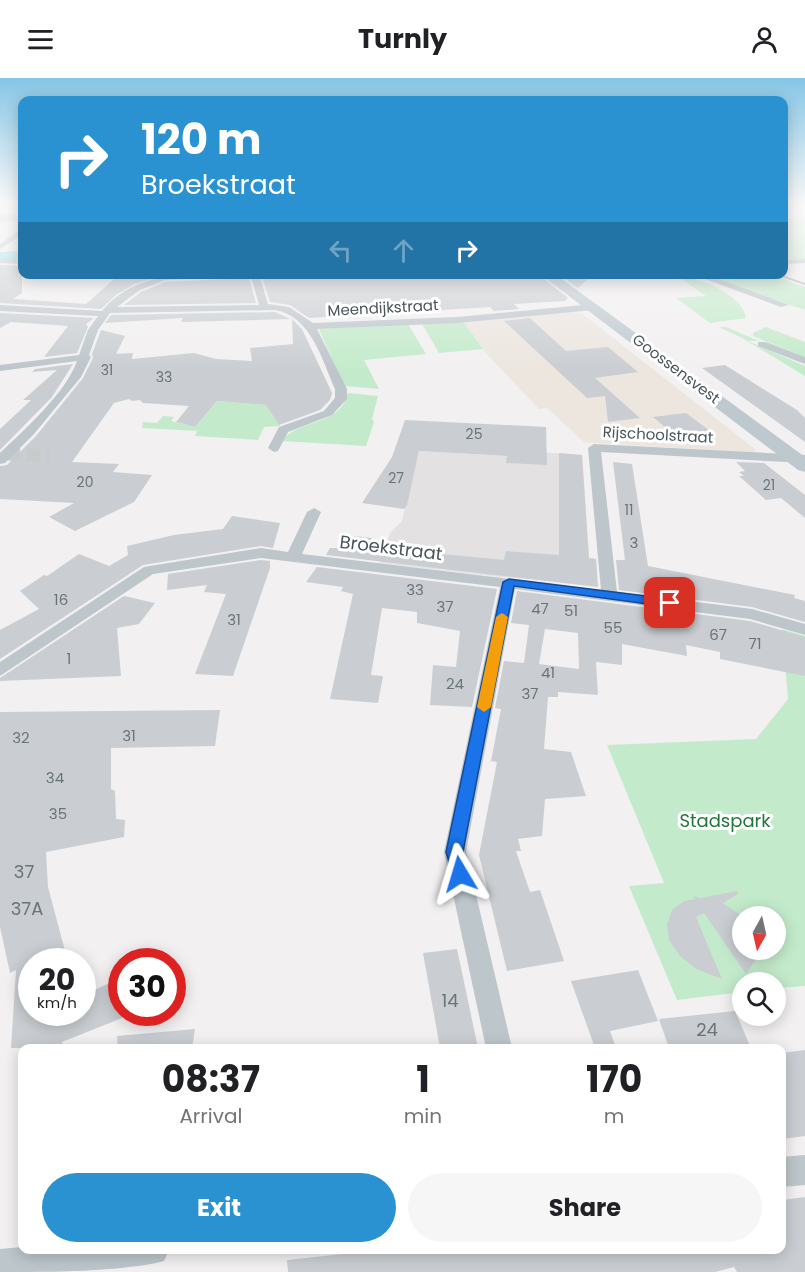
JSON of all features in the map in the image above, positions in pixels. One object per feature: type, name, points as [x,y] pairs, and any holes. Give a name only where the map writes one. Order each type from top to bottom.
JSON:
[{"type":"street","points":[[0,261],[18,262]]},
{"type":"street","points":[[788,262],[805,261]]},
{"type":"street","points":[[0,460],[77,375],[86,357],[93,330],[106,312],[153,279]]},
{"type":"street","points":[[256,279],[264,307]]},
{"type":"street","name":"Goossensvest","points":[[553,279],[802,462]]},
{"type":"street","points":[[710,279],[782,305]]},
{"type":"street","name":"Meendijkstraat","points":[[0,308],[106,312],[264,307],[286,309],[311,326],[457,320],[593,307]]},
{"type":"street","points":[[274,448],[283,430],[328,413],[341,399],[341,389],[311,326]]},
{"type":"street","points":[[762,344],[805,361]]},
{"type":"street","points":[[0,368],[86,357]]},
{"type":"street","name":"Rijschoolstraat","points":[[609,595],[594,448],[802,462]]},
{"type":"street","points":[[293,557],[314,512]]},
{"type":"street","name":"Broekstraat","points":[[0,670],[149,570],[261,554],[509,582],[752,614],[805,630]]},
{"type":"street","points":[[498,1044],[455,852],[509,582]]},
{"type":"street","points":[[786,1172],[805,1170]]},
{"type":"street","points":[[6,1266],[116,1254]]},
{"type":"shaded area","points":[[574,312],[582,314],[599,327],[755,449],[755,453],[584,442],[547,408],[539,409],[484,351],[463,321]]},
{"type":"shaded area","points":[[508,450],[582,455],[589,558],[596,559],[597,583],[500,577],[380,563],[390,533],[402,521],[419,451],[507,456]]},
{"type":"green space","points":[[681,279],[707,283],[728,294],[743,309],[746,318],[710,323],[676,298],[706,296]]},
{"type":"green space","points":[[712,279],[783,279],[805,287],[805,310]]},
{"type":"green space","points":[[463,321],[483,349],[439,353],[422,324]]},
{"type":"green space","points":[[408,324],[426,354],[364,360],[379,389],[344,386],[319,329]]},
{"type":"green space","points":[[719,327],[726,327],[759,341],[748,341],[805,366],[805,376],[744,339]]},
{"type":"green space","points":[[766,327],[805,342],[805,357],[753,336],[753,333]]},
{"type":"green space","points":[[348,393],[378,396],[372,419],[374,422],[366,446],[281,441],[298,429],[337,411],[344,404]]},
{"type":"green space","points":[[217,401],[266,405],[280,426],[264,427],[258,440],[195,436],[197,431],[142,428],[143,422],[157,423],[163,416],[174,417],[171,421],[195,427]]},
{"type":"green space","name":"Stadspark","points":[[782,629],[805,636],[805,986],[786,987],[786,972],[732,972],[732,993],[677,1000],[629,886],[664,883],[607,745],[756,739],[788,699]]},
{"type":"building","points":[[0,265],[18,266],[18,279],[22,279],[22,293],[13,299],[86,304],[114,279],[150,279],[134,284],[116,295],[101,309],[0,303]]},
{"type":"building","points":[[249,279],[256,303],[124,305],[141,292],[165,282]]},
{"type":"building","points":[[263,279],[544,279],[568,298],[565,301],[514,304],[519,309],[494,311],[490,307],[309,318],[290,305],[270,302]]},
{"type":"building","points":[[566,279],[588,279],[578,288]]},
{"type":"building","points":[[275,312],[290,319],[181,322],[183,318],[105,323],[111,315]]},
{"type":"building","points":[[0,313],[94,318],[86,324],[88,327],[77,353],[44,357],[68,326],[11,322],[0,328]]},
{"type":"building","points":[[530,318],[566,351],[608,347],[638,372],[595,378],[640,418],[608,422],[605,396],[587,398],[504,321]]},
{"type":"building","points":[[292,319],[302,329],[332,393],[330,400],[320,410],[279,425],[266,405],[217,401],[195,427],[176,422],[189,406],[143,403],[140,400],[129,399],[114,403],[72,462],[119,464],[113,472],[152,475],[134,502],[75,531],[49,517],[74,503],[0,499],[0,466],[7,465],[36,436],[83,378],[93,358],[92,354],[101,330],[125,336],[116,354],[133,353],[132,359],[194,353],[216,359],[252,361],[250,348],[293,344]]},
{"type":"building","points":[[73,364],[52,397],[0,450],[0,429],[31,400],[23,400],[57,370],[32,372],[35,369]]},
{"type":"building","points":[[725,365],[797,410],[805,418],[805,442],[702,368]]},
{"type":"building","points":[[686,413],[714,434],[679,439],[653,417]]},
{"type":"building","points":[[405,420],[546,427],[547,465],[506,463],[507,456],[419,451],[407,505],[404,509],[362,503],[392,457]]},
{"type":"building","points":[[559,453],[582,455],[589,558],[596,559],[598,587],[326,555],[330,548],[337,548],[345,535],[372,538],[369,547],[504,560],[506,551],[559,555]]},
{"type":"building","points":[[613,462],[632,464],[648,566],[795,595],[794,598],[805,601],[805,622],[752,607],[619,590],[616,560],[625,560]]},
{"type":"building","points":[[736,462],[764,463],[805,495],[805,518],[781,498],[766,500],[739,476],[744,476],[739,472],[745,471]]},
{"type":"building","points":[[232,516],[280,523],[273,548],[261,546],[143,565],[0,659],[0,630],[39,609],[20,591],[44,575],[47,576],[79,554],[109,566],[128,555],[127,546],[174,535],[223,529]]},
{"type":"building","points":[[261,560],[270,561],[270,568],[233,676],[195,674],[226,594],[204,592],[207,585],[167,590],[168,574]]},
{"type":"building","points":[[317,567],[497,589],[472,707],[430,705],[433,665],[456,667],[460,631],[417,623],[417,612],[382,608],[371,675],[383,676],[378,703],[330,699],[353,594],[341,591],[343,587],[306,582]]},
{"type":"building","points":[[517,591],[750,621],[805,637],[805,676],[720,659],[720,652],[686,645],[687,656],[622,644],[622,665],[596,662],[598,695],[558,692],[558,697],[548,697],[544,749],[571,752],[586,796],[545,799],[542,836],[518,839],[521,851],[516,851],[530,892],[540,890],[564,961],[507,971],[479,855],[497,762],[491,761],[501,709],[495,708],[504,661],[524,663],[529,625],[511,623]],"holes":[[[545,629],[578,633],[579,669],[539,664]]]},
{"type":"building","points":[[124,596],[155,603],[139,624],[117,628],[121,676],[0,681],[0,678]]},
{"type":"building","points":[[220,710],[215,746],[111,748],[111,789],[115,791],[116,819],[125,820],[124,837],[46,852],[48,887],[64,948],[18,948],[18,1026],[96,1026],[96,989],[108,984],[108,1024],[62,1042],[63,1044],[18,1044],[18,1048],[11,1048],[16,970],[10,973],[0,927],[0,712]]},
{"type":"building","points":[[737,891],[738,894],[723,903],[732,909],[732,954],[704,913],[696,917],[722,979],[696,969],[680,956],[669,940],[667,924],[672,910],[684,901],[695,899],[693,896],[701,898]]},
{"type":"building","points":[[457,949],[477,1044],[439,1044],[423,953]]},
{"type":"building","points":[[736,960],[755,960],[747,972],[745,972]]},
{"type":"building","points":[[638,970],[658,1021],[610,1031],[615,1044],[594,1044],[571,981]]},
{"type":"building","points":[[732,1011],[732,1026],[741,1026],[749,1044],[668,1044],[659,1019]]},
{"type":"building","points":[[195,1029],[193,1044],[118,1044],[117,1036]]},
{"type":"building","points":[[805,1050],[805,1136],[786,1138],[786,1052]]},
{"type":"building","points":[[805,1197],[805,1272],[737,1272],[734,1267],[715,1272],[288,1272],[287,1260],[342,1254],[786,1254],[786,1199]]},
{"type":"tunnel","points":[[7,454],[49,456]]},
{"type":"railway","points":[[788,278],[805,284]]},
{"type":"slow traffic","points":[[484,707],[502,617]]},
{"type":"route","points":[[460,874],[455,852],[509,582],[670,603]]}]
